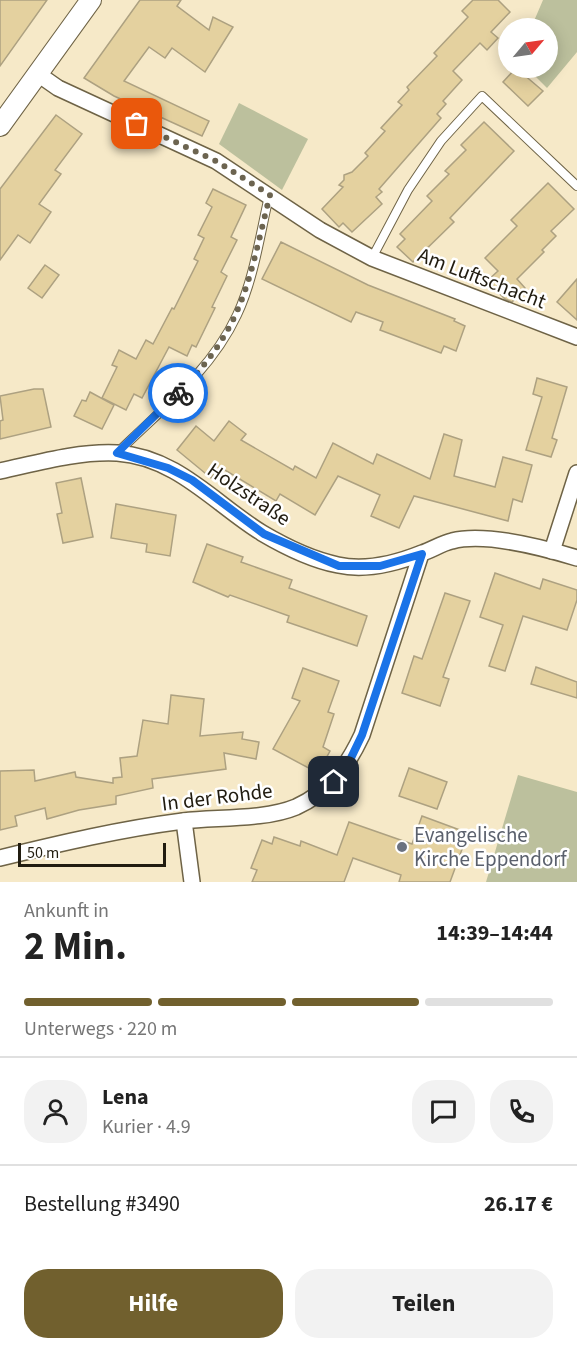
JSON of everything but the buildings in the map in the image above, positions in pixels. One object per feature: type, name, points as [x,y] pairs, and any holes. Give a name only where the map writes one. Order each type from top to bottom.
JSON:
[{"type":"street","points":[[0,126],[91,0]]},
{"type":"street","name":"Am Luftschacht","points":[[38,74],[58,88],[216,161],[320,230],[372,258],[577,337]]},
{"type":"street","name":"Holzstraße","points":[[0,471],[66,457],[117,453],[168,468],[192,480],[264,534],[339,566],[380,566],[422,554],[451,541],[478,539],[552,551],[577,558]]},
{"type":"street","points":[[552,551],[577,473]]},
{"type":"street","name":"In der Rohde","points":[[0,858],[82,838],[184,821],[270,813],[294,807],[315,796],[334,782],[350,760],[362,735],[422,554]]},
{"type":"street","points":[[184,821],[192,882]]},
{"type":"lane","points":[[372,258],[408,190],[441,141],[482,96],[577,186]]},
{"type":"lane","points":[[117,453],[207,364],[224,340],[245,296],[270,195]]},
{"type":"green space","points":[[543,0],[577,0],[577,52],[558,75],[558,18],[535,18]]},
{"type":"green space","points":[[537,78],[555,78],[547,88]]},
{"type":"green space","points":[[239,103],[308,139],[282,190],[219,144]]},
{"type":"green space","points":[[518,775],[577,792],[577,882],[486,882]]},
{"type":"way so far","points":[[137,124],[216,161],[270,195],[245,296],[237,315],[224,340],[207,364],[178,393]]},
{"type":"place","name":"Evangelische Kirche Eppendorf","points":[[402,847]]},
{"type":"route","points":[[178,393],[117,453],[143,459],[192,480],[264,534],[339,566],[380,566],[422,554],[362,735],[350,760],[334,782]]}]
